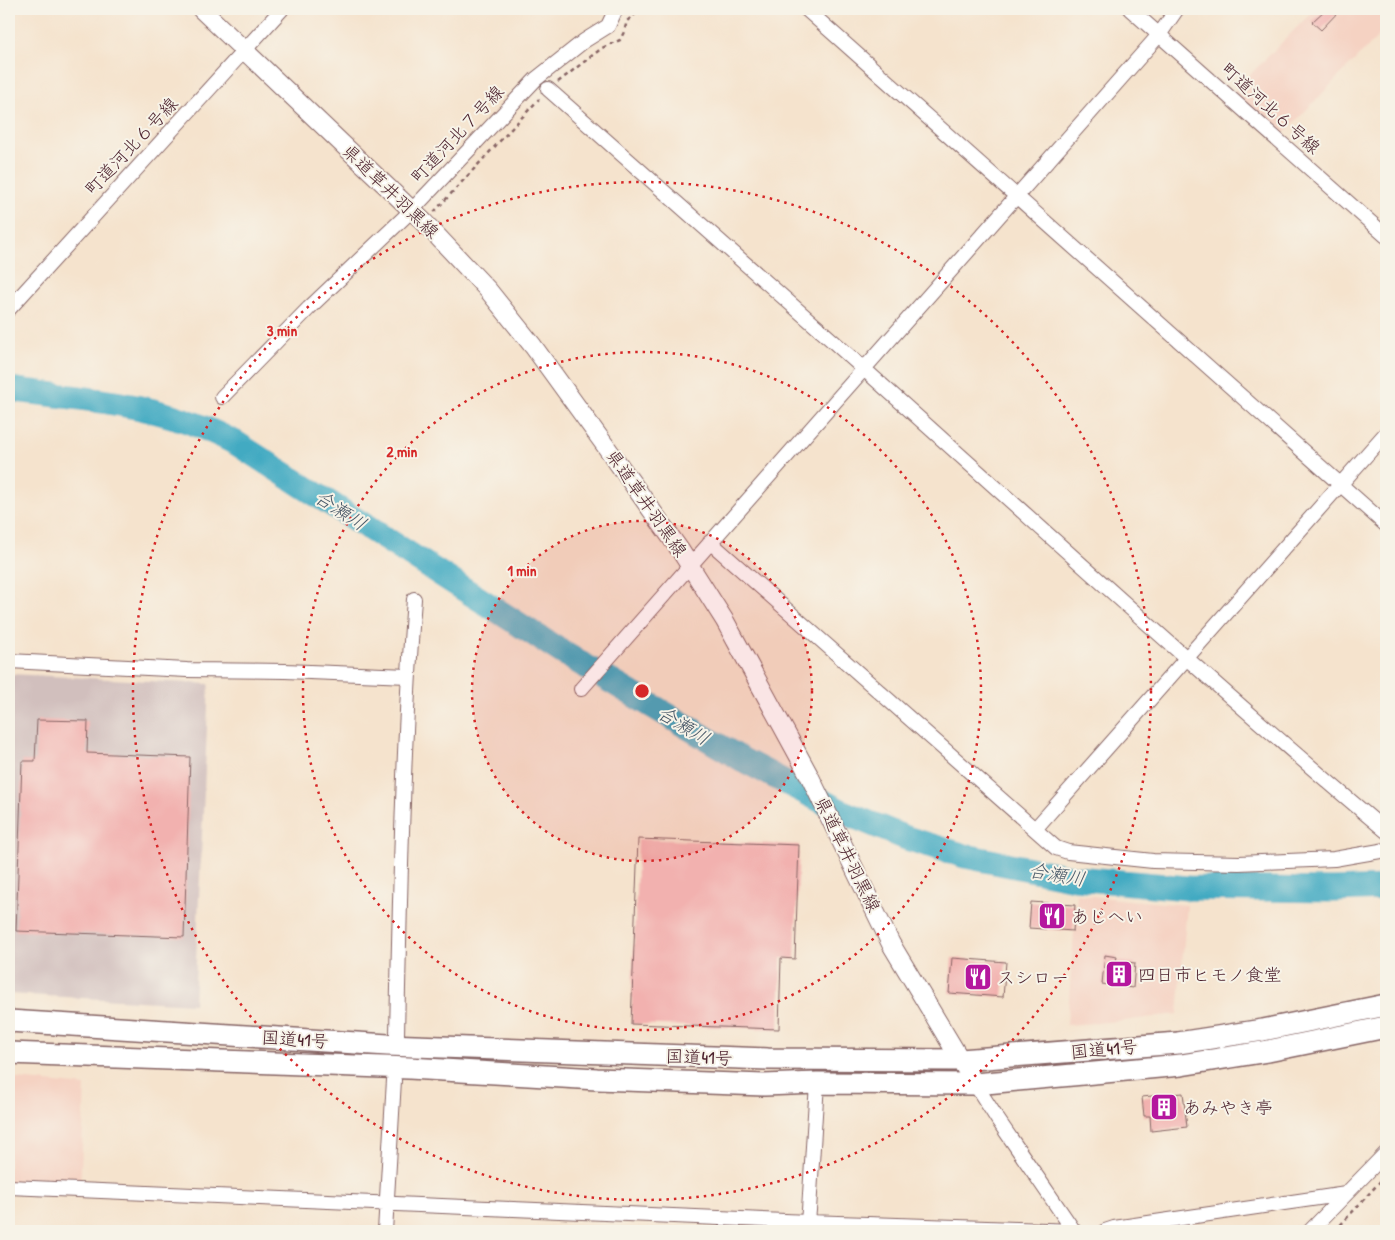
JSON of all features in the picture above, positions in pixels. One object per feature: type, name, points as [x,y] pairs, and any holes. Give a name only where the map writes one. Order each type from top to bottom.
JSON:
[{"type":"highway","name":"国道41号","points":[[9,1021],[388,1045],[768,1059],[918,1061],[961,1060],[1178,1043],[1263,1030],[1386,1004]]},
{"type":"highway","name":"国道41号","points":[[9,1054],[409,1068],[764,1085],[817,1083],[975,1084],[1181,1065],[1268,1051],[1386,1027]]},
{"type":"main road","name":"県道草井羽黒線","points":[[201,9],[418,216],[488,290],[533,346],[613,456],[690,565],[725,621],[809,775],[891,944],[975,1084]]},
{"type":"street","name":"町道河北６号線","points":[[9,309],[282,9]]},
{"type":"street","name":"町道河北７号線","points":[[222,397],[309,308],[418,216],[526,88],[584,41],[608,26],[616,9]]},
{"type":"street","points":[[806,9],[1386,525]]},
{"type":"street","name":"町道河北６号線","points":[[1130,9],[1386,236]]},
{"type":"street","points":[[581,689],[1159,34],[1177,9]]},
{"type":"street","points":[[548,89],[1186,658],[1298,757],[1386,831]]},
{"type":"street","points":[[1034,829],[1386,433]]},
{"type":"street","points":[[710,542],[1056,848],[1068,852],[1153,861],[1239,863],[1334,859],[1386,850]]},
{"type":"street","points":[[397,1035],[399,912],[408,676],[414,599]]},
{"type":"street","points":[[9,661],[187,670],[285,671],[408,676]]},
{"type":"street","points":[[385,1231],[394,1080]]},
{"type":"street","points":[[807,1226],[817,1083]]},
{"type":"street","points":[[975,1084],[1074,1231]]},
{"type":"street","points":[[1310,1231],[1386,1152]]},
{"type":"street","points":[[9,1187],[387,1202],[807,1226],[1074,1231]]},
{"type":"street","points":[[1106,1231],[1114,1228],[1346,1194]]},
{"type":"path","points":[[418,216],[548,89]]},
{"type":"path","points":[[1335,1231],[1386,1175]]},
{"type":"shaded area","points":[[1315,9],[1383,9],[1386,11],[1386,28],[1280,137],[1231,94]]},
{"type":"shaded area","points":[[9,674],[209,684],[194,1004],[9,994]]},
{"type":"shaded area","points":[[1077,894],[1187,905],[1178,1014],[1067,1025]]},
{"type":"shaded area","points":[[9,1078],[85,1086],[80,1190],[9,1186]]},
{"type":"building","points":[[1326,9],[1341,9],[1321,30],[1312,22]]},
{"type":"building","points":[[37,720],[88,721],[87,753],[190,757],[184,937],[16,931],[22,761],[35,761]]},
{"type":"building","points":[[638,839],[799,845],[795,959],[781,958],[779,1029],[631,1024]]},
{"type":"building","name":"あじへい","points":[[1031,902],[1075,905],[1073,931],[1029,928]]},
{"type":"building","name":"四日市ヒモノ食堂","points":[[1105,955],[1117,957],[1116,961],[1135,963],[1133,988],[1102,984]]},
{"type":"building","name":"スシロー","points":[[952,958],[1006,962],[1003,997],[949,993]]},
{"type":"building","name":"あみやき亭","points":[[1183,1093],[1187,1127],[1151,1131],[1150,1116],[1144,1116],[1142,1097]]},
{"type":"waterway","name":"合瀬川","points":[[9,389],[122,404],[166,414],[212,431],[236,443],[565,654],[743,760],[843,812],[906,838],[965,856],[1075,878],[1188,888],[1333,890],[1386,888]]},
{"type":"place","name":"あじへい","points":[[1052,916]]},
{"type":"place","name":"四日市ヒモノ食堂","points":[[1119,974]]},
{"type":"place","name":"スシロー","points":[[978,977]]},
{"type":"place","name":"あみやき亭","points":[[1164,1107]]}]
